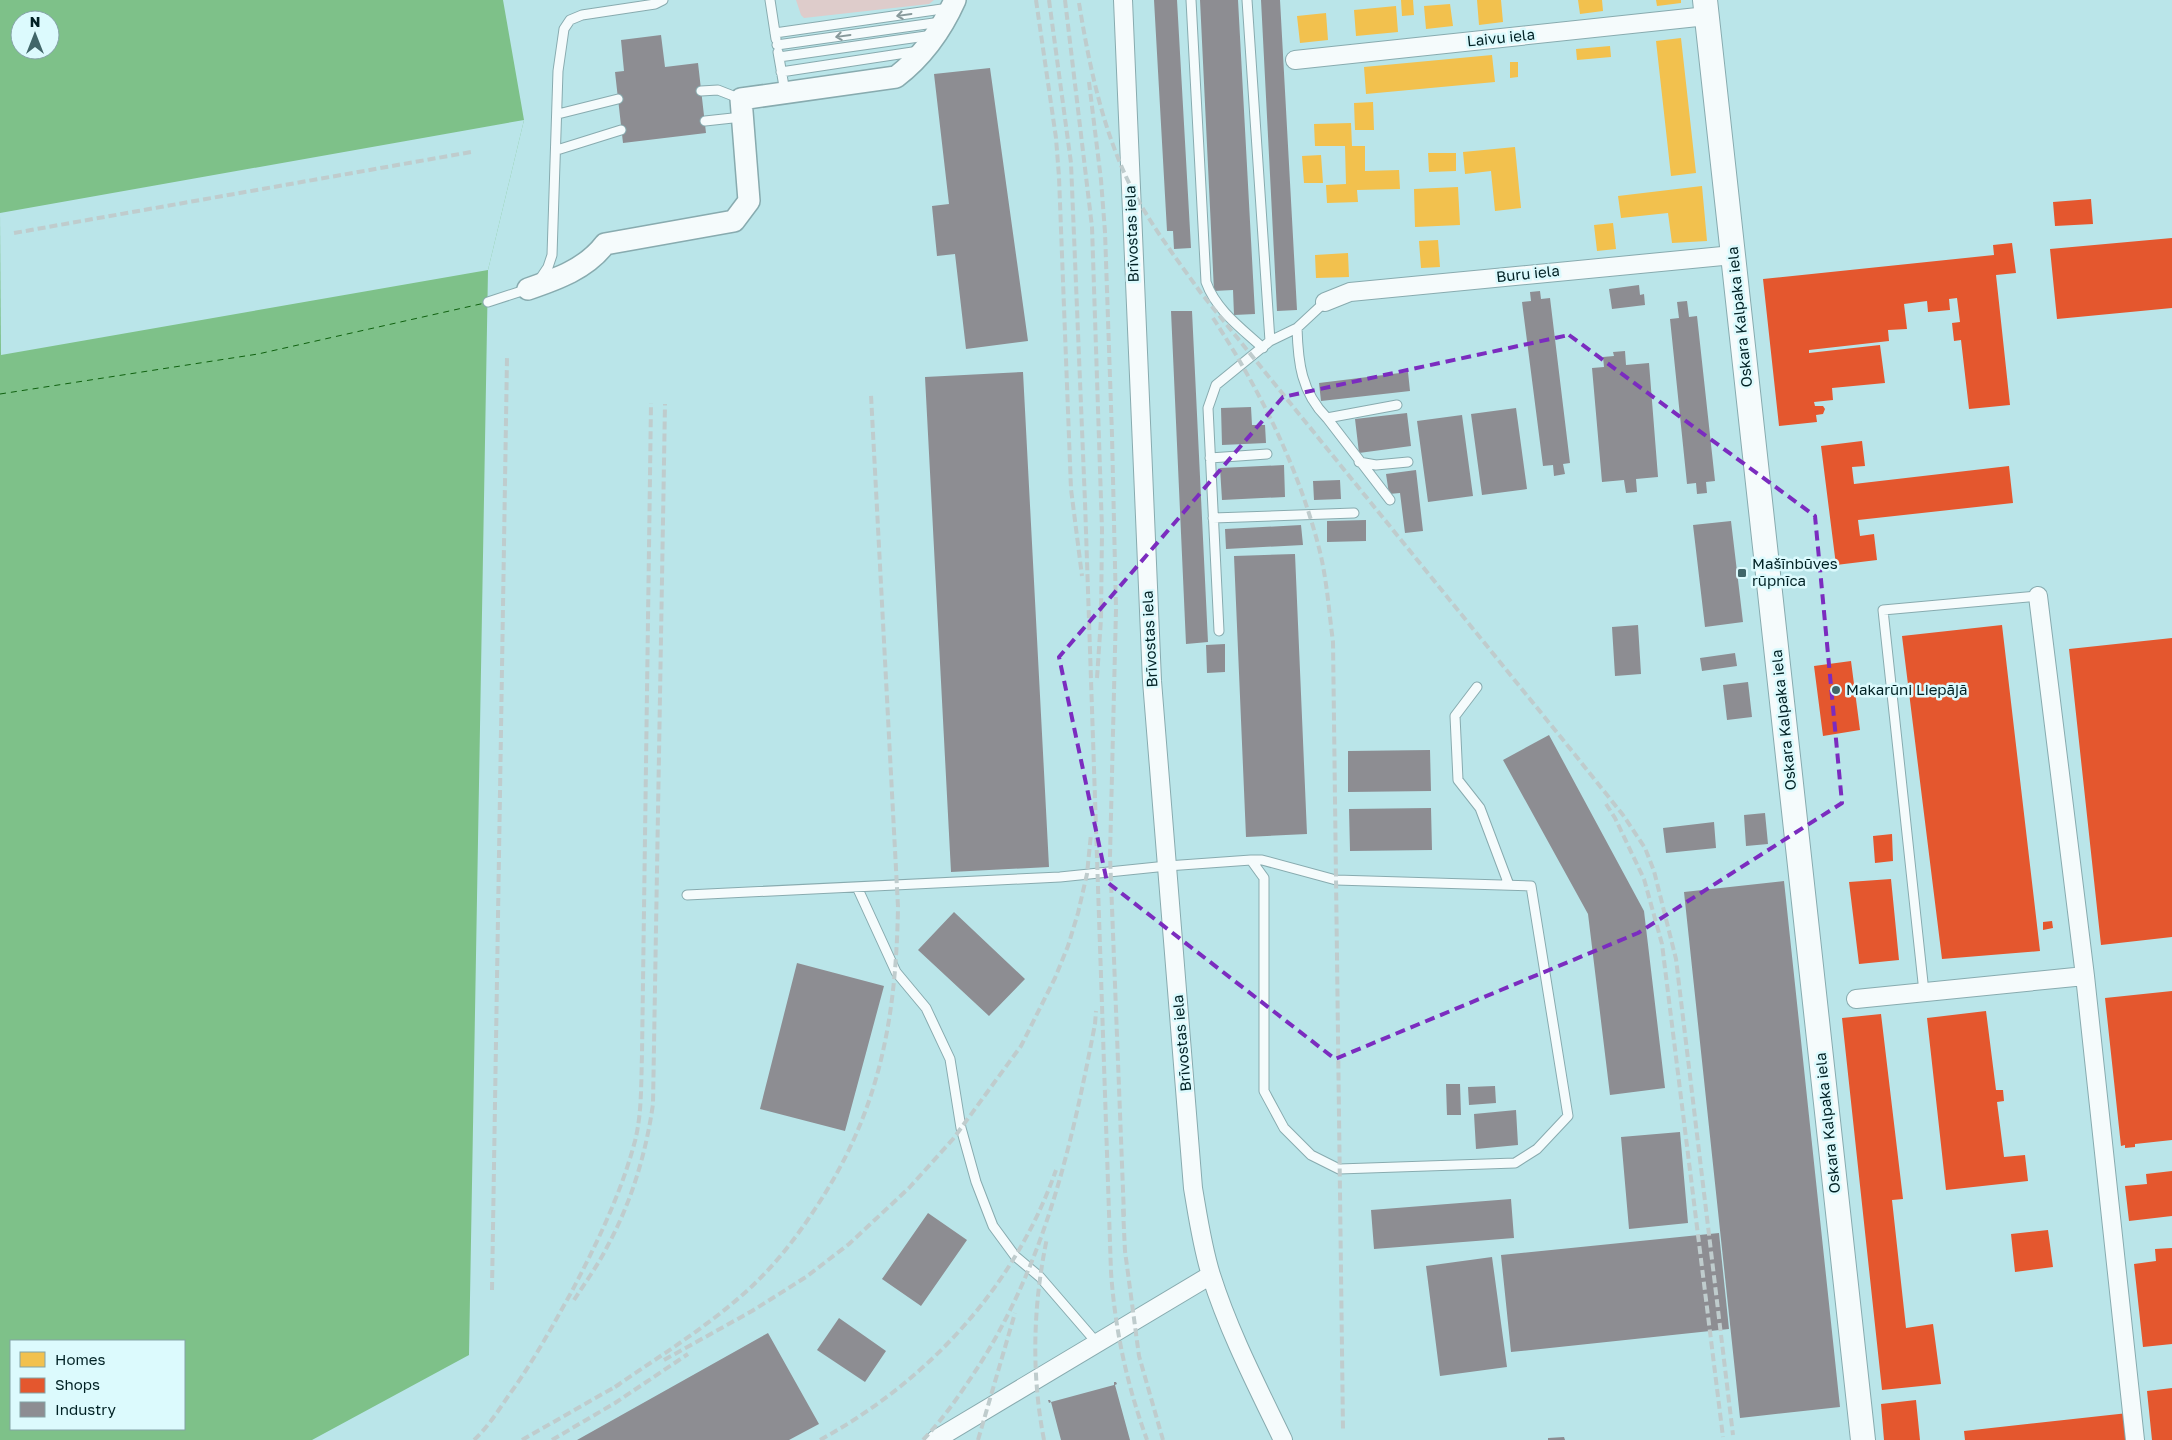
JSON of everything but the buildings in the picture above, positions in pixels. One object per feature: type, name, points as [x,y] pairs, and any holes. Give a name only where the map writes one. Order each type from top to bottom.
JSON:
[{"type":"main road","name":"Oskara Kalpaka iela","points":[[1706,8],[1863,1440]]},
{"type":"street","name":"Brīvostas iela","points":[[1123,0],[1152,681],[1193,1188],[1201,1238],[1211,1275],[1229,1323],[1283,1440]]},
{"type":"street","name":"Laivu iela","points":[[1295,60],[1706,8]]},
{"type":"street","points":[[528,289],[565,276],[596,255],[605,244],[734,221],[749,201],[741,108],[783,82],[896,77],[910,66],[942,23]]},
{"type":"street","name":"Buru iela","points":[[1324,302],[1350,292],[1733,254]]},
{"type":"street","points":[[2038,596],[2086,976],[2136,1440]]},
{"type":"street","points":[[1856,999],[2086,976]]},
{"type":"street","points":[[936,1440],[1211,1275]]},
{"type":"lane","points":[[488,302],[528,289],[543,277],[552,255],[558,71],[564,29],[570,20],[582,15],[655,4],[663,0]]},
{"type":"lane","points":[[770,0],[783,82]]},
{"type":"lane","points":[[1191,0],[1206,282],[1211,296],[1230,318],[1266,345]]},
{"type":"lane","points":[[1247,0],[1266,345]]},
{"type":"lane","points":[[775,33],[942,23]]},
{"type":"lane","points":[[777,45],[942,23]]},
{"type":"lane","points":[[779,57],[942,23]]},
{"type":"lane","points":[[701,91],[718,90],[741,108]]},
{"type":"lane","points":[[558,114],[618,99]]},
{"type":"lane","points":[[705,121],[741,108]]},
{"type":"lane","points":[[556,150],[621,130]]},
{"type":"lane","points":[[1218,631],[1208,408],[1216,385],[1266,345],[1297,328],[1324,302]]},
{"type":"lane","points":[[1297,328],[1298,360],[1309,394],[1316,407],[1327,418],[1390,500]]},
{"type":"lane","points":[[1327,418],[1397,405]]},
{"type":"lane","points":[[1210,458],[1267,454]]},
{"type":"lane","points":[[1359,462],[1376,464],[1408,462]]},
{"type":"lane","points":[[1213,518],[1354,513]]},
{"type":"lane","points":[[1924,992],[1883,610],[2038,596]]},
{"type":"lane","points":[[1476,687],[1455,716],[1458,780],[1480,808],[1509,885]]},
{"type":"lane","points":[[687,895],[1060,877],[1251,860],[1262,860],[1336,880],[1531,886],[1568,1116],[1537,1149],[1516,1163],[1339,1169],[1311,1155],[1284,1128],[1264,1091],[1264,878],[1251,860]]},
{"type":"lane","points":[[857,886],[896,972],[926,1008],[950,1059],[961,1128],[976,1182],[993,1226],[1015,1256],[1040,1277],[1097,1343]]},
{"type":"highlighted area","points":[[1569,335],[1815,516],[1842,803],[1638,933],[1335,1059],[1107,882],[1059,657],[1283,397]]},
{"type":"shaded area","points":[[0,0],[503,0],[524,120],[488,270],[469,1355],[312,1440],[0,1440]]},
{"type":"shaded area","points":[[796,0],[934,0],[929,4],[804,18],[801,15]]},
{"type":"pier","points":[[524,120],[488,270],[1,355],[0,213]]},
{"type":"ferry route","points":[[0,394],[258,354],[485,303]]},
{"type":"railway","points":[[1036,0],[1056,138],[1071,489],[1082,576]]},
{"type":"railway","points":[[1049,0],[1071,163],[1085,502],[1111,1272],[1123,1357],[1147,1440]]},
{"type":"railway","points":[[1065,0],[1092,227],[1102,530],[1101,619],[1097,678]]},
{"type":"railway","points":[[1079,3],[1092,72],[1112,141],[1130,185],[1163,240],[1201,293],[1623,815],[1645,848],[1654,871],[1676,959],[1733,1435]]},
{"type":"railway","points":[[1089,82],[1101,180],[1105,232],[1112,435],[1116,609],[1110,856],[1124,1216]]},
{"type":"railway","points":[[14,233],[471,152]]},
{"type":"railway","points":[[1213,318],[1247,373],[1262,402],[1301,490],[1320,552],[1333,642],[1343,1430]]},
{"type":"railway","points":[[492,1290],[507,358]]},
{"type":"railway","points":[[615,1387],[718,1315],[759,1279],[785,1251],[808,1220],[837,1173],[855,1137],[880,1065],[893,989],[898,907],[871,395]]},
{"type":"railway","points":[[474,1440],[493,1419],[526,1370],[572,1291],[616,1199],[635,1141],[639,1120],[642,1054],[651,403]]},
{"type":"railway","points":[[574,1300],[596,1267],[616,1230],[630,1196],[642,1160],[653,1104],[665,404]]},
{"type":"railway","points":[[1606,804],[1615,818],[1644,879],[1662,944],[1723,1437]]},
{"type":"railway","points":[[664,1360],[752,1311],[806,1277],[849,1244],[909,1188],[953,1139],[1021,1046],[1055,978],[1068,946],[1078,913],[1087,874],[1091,834]]},
{"type":"railway","points":[[923,1440],[946,1413],[980,1364],[1003,1324],[1023,1283],[1054,1200],[1066,1157],[1077,1113],[1096,1011]]},
{"type":"railway","points":[[820,1440],[859,1416],[897,1389],[963,1327],[992,1291],[1017,1253],[1039,1213],[1056,1170]]},
{"type":"railway","points":[[1123,1209],[1125,1251],[1139,1356],[1163,1440]]},
{"type":"railway","points":[[1044,1440],[1037,1390],[1035,1339],[1039,1288],[1047,1238]]},
{"type":"railway","points":[[978,1440],[1015,1313]]},
{"type":"railway","points":[[552,1440],[615,1403],[688,1354]]},
{"type":"railway","points":[[522,1440],[620,1384]]},
{"type":"place","name":"Mašīnbūves rūpnīca","points":[[1742,573]]},
{"type":"place","name":"Makarūni Liepājā","points":[[1836,690]]}]
